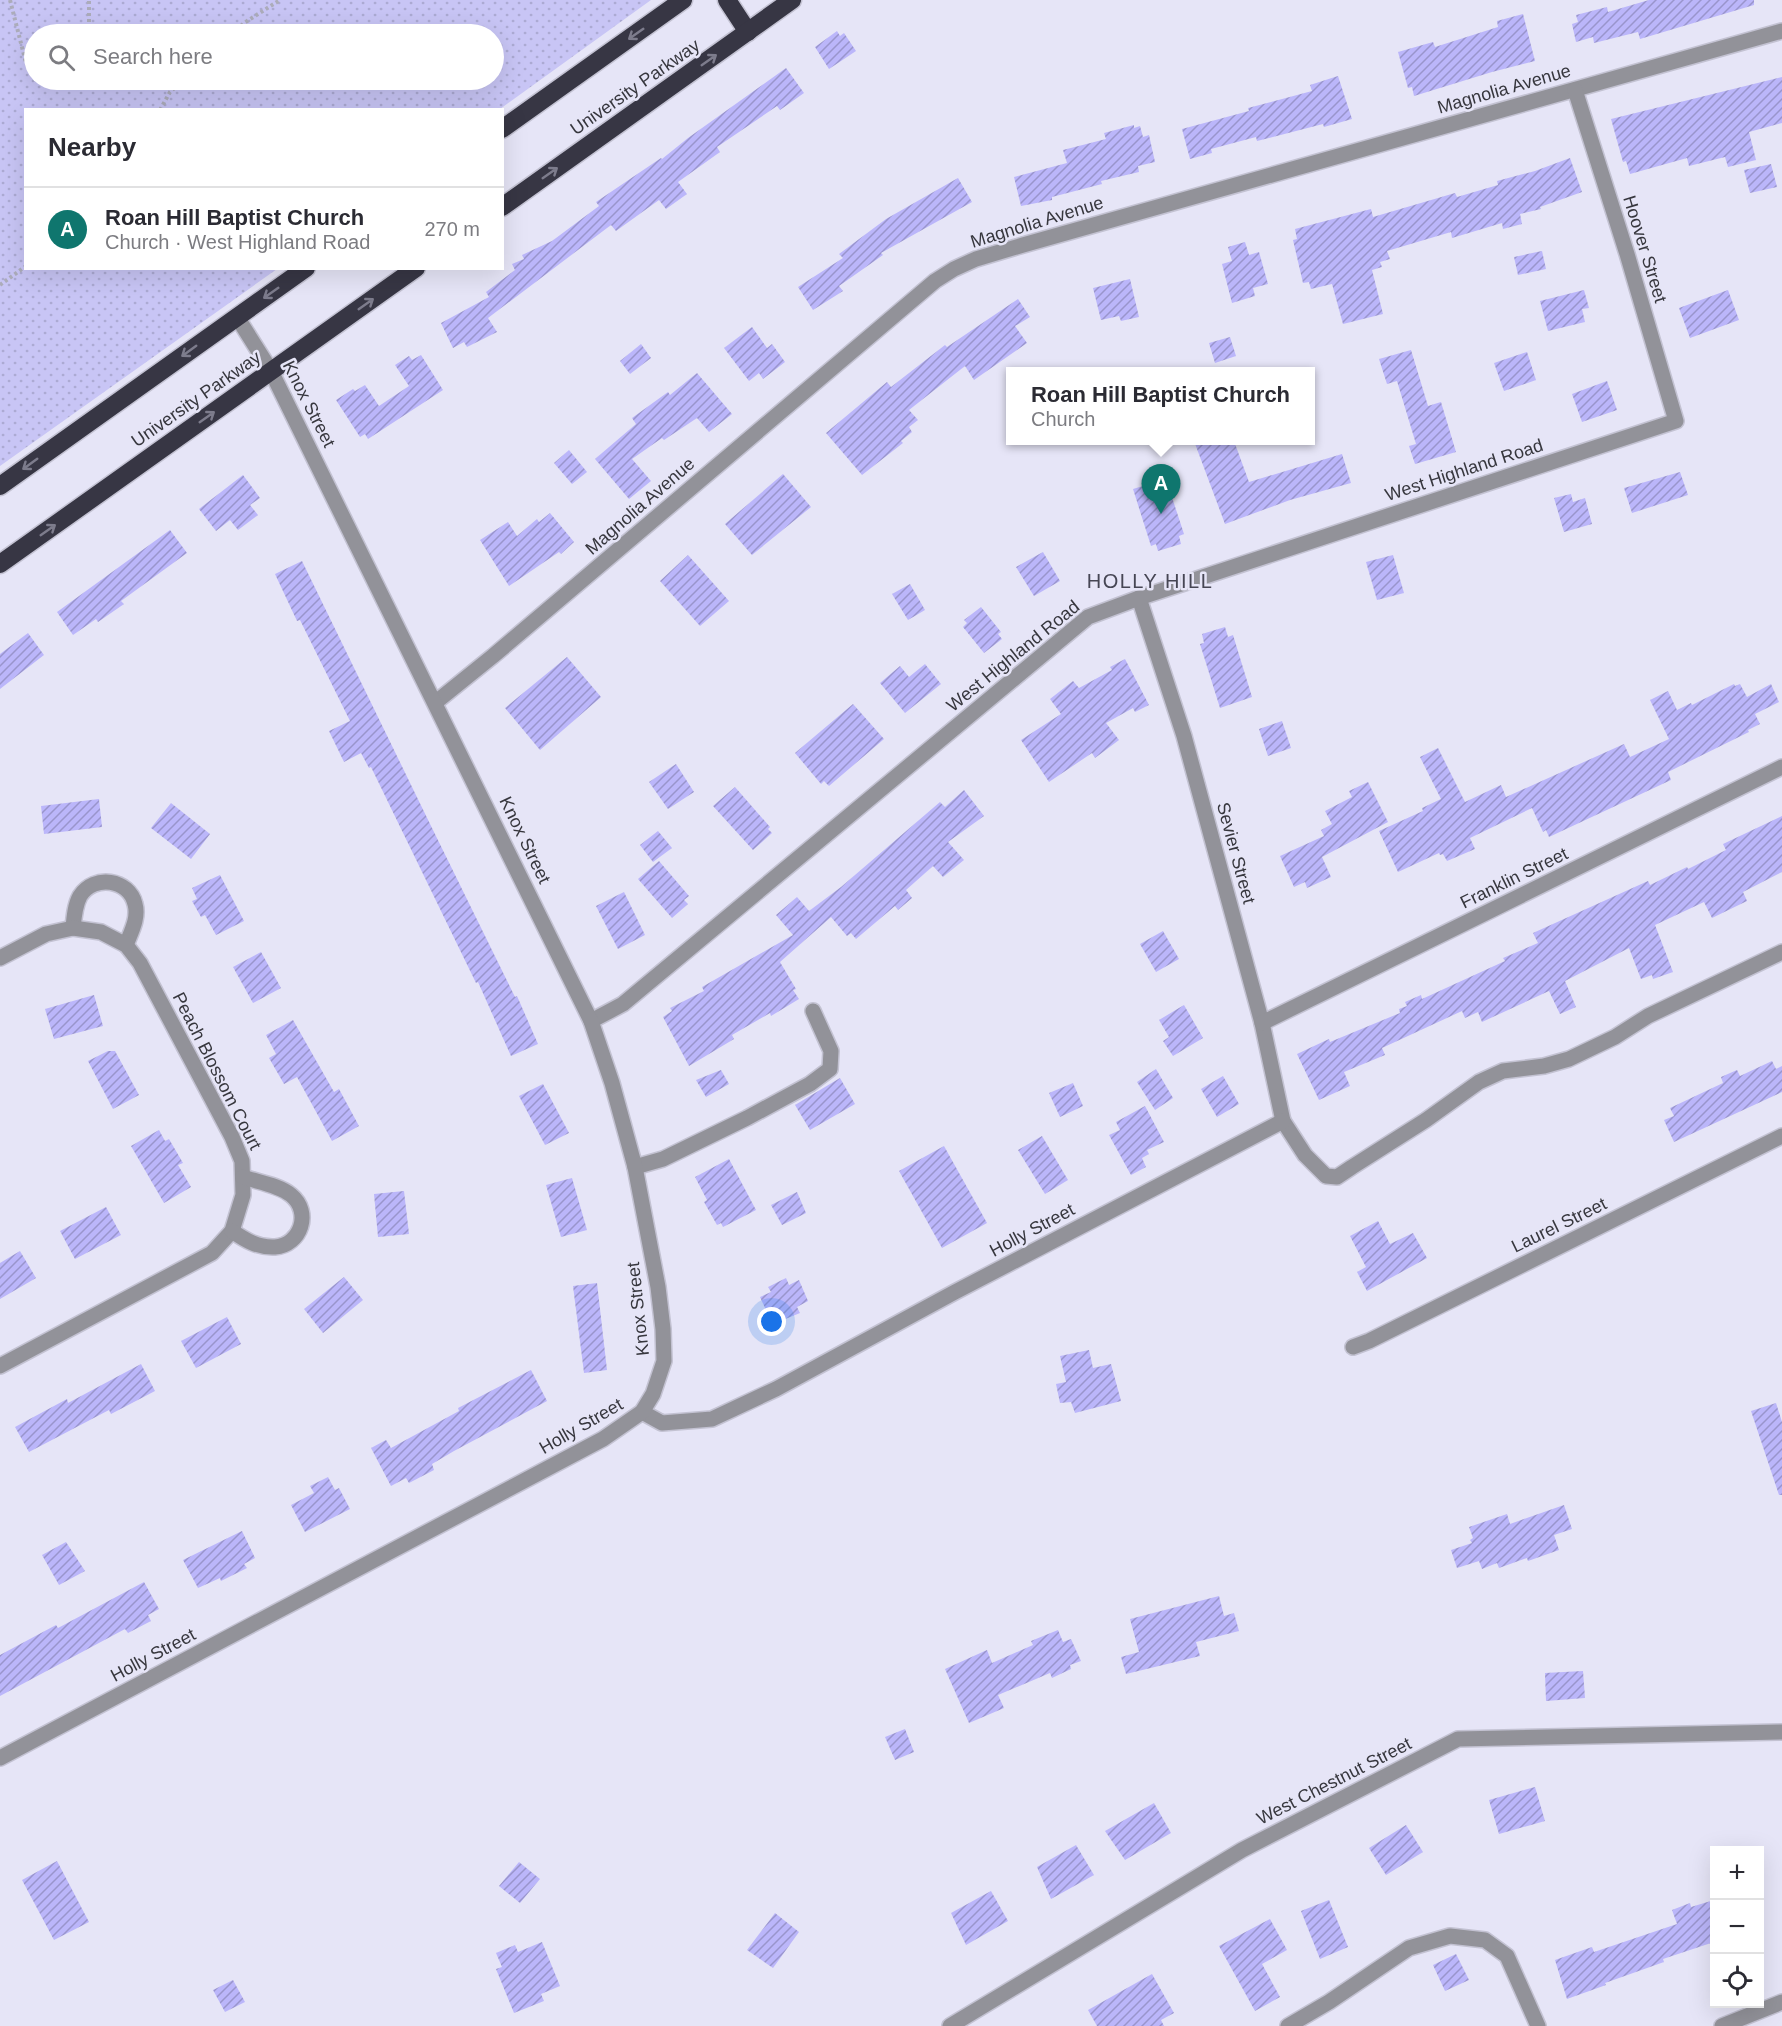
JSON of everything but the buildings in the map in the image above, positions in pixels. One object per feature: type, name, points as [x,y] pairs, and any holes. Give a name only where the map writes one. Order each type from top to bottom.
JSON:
[{"type":"highway","points":[[504,128],[683,0]]},
{"type":"highway","points":[[727,0],[748,32]]},
{"type":"highway","name":"University Parkway","points":[[504,206],[792,0]]},
{"type":"highway","points":[[0,486],[303,270]]},
{"type":"highway","name":"University Parkway","points":[[0,564],[413,270]]},
{"type":"street","name":"Magnolia Avenue","points":[[435,702],[493,656],[863,341],[935,281],[954,269],[976,259],[1782,31]]},
{"type":"street","name":"Hoover Street","points":[[1575,90],[1627,254],[1676,421]]},
{"type":"street","name":"Knox Street","points":[[237,317],[272,371],[591,1021],[612,1083],[634,1167],[658,1287],[664,1361],[653,1394],[642,1412]]},
{"type":"street","name":"West Highland Road","points":[[591,1021],[623,1004],[1088,617],[1139,598],[1676,421]]},
{"type":"street","name":"Sevier Street","points":[[1139,598],[1184,736],[1262,1023],[1283,1121]]},
{"type":"street","name":"Franklin Street","points":[[1262,1023],[1782,767]]},
{"type":"street","points":[[73,928],[80,896],[87,888],[96,883],[115,883],[124,887],[135,903],[135,922],[126,945]]},
{"type":"street","name":"Peach Blossom Court","points":[[0,958],[46,934],[73,928],[101,932],[126,945],[140,963],[232,1137],[242,1161],[243,1177],[243,1195],[232,1231],[212,1253],[0,1366]]},
{"type":"street","points":[[1283,1121],[1305,1155],[1326,1176],[1337,1177],[1479,1082],[1503,1071],[1544,1066],[1569,1059],[1615,1037],[1648,1016],[1782,952]]},
{"type":"street","points":[[634,1167],[663,1159],[747,1118],[810,1084],[830,1069],[831,1051],[813,1011]]},
{"type":"street","name":"Holly Street","points":[[0,1758],[603,1439],[642,1412],[662,1423],[712,1419],[776,1389],[1283,1121]]},
{"type":"street","name":"Laurel Street","points":[[1353,1347],[1782,1136]]},
{"type":"street","points":[[232,1231],[251,1243],[274,1247],[292,1240],[302,1224],[300,1205],[294,1197],[286,1191],[243,1177]]},
{"type":"street","name":"West Chestnut Street","points":[[950,2026],[1242,1850],[1458,1739],[1782,1732]]},
{"type":"street","points":[[1288,2026],[1329,2002],[1409,1948],[1450,1936],[1485,1940],[1507,1956],[1538,2026]]},
{"type":"street","points":[[1722,2026],[1782,2002]]},
{"type":"path","points":[[10,0],[24,55]]},
{"type":"path","points":[[89,0],[89,24]]},
{"type":"path","points":[[243,24],[280,0]]},
{"type":"path","points":[[161,108],[172,90]]},
{"type":"path","points":[[0,285],[24,267]]},
{"type":"shaded area","points":[[0,0],[651,0],[501,108],[24,108],[24,270],[276,270],[0,466]]},
{"type":"place","name":"Roan Hill Baptist Church","points":[[1161,514]]},
{"type":"district","name":"HOLLY HILL","points":[[1150,581]]}]
